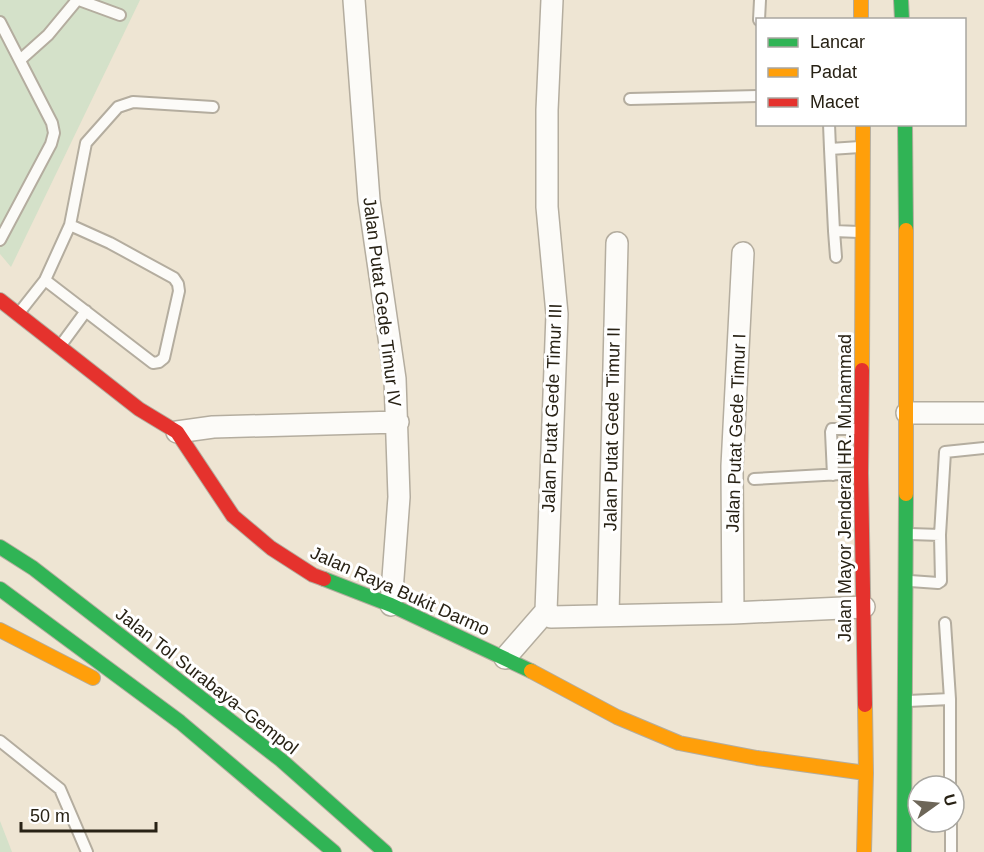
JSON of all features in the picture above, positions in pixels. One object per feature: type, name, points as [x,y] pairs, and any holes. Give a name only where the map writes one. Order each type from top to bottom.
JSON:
[{"type":"main road","points":[[861,0],[861,18]]},
{"type":"main road","points":[[901,0],[902,18]]},
{"type":"main road","name":"Jalan Mayor Jenderal HR. Muhammad","points":[[863,126],[861,473],[866,773],[864,852]]},
{"type":"main road","points":[[905,126],[906,701],[911,774]]},
{"type":"main road","name":"Jalan Raya Bukit Darmo","points":[[0,300],[140,408],[177,432],[233,516],[271,548],[313,575],[391,605],[505,658],[617,717],[679,743],[757,759],[866,773]]},
{"type":"main road","name":"Jalan Tol Surabaya–Gempol","points":[[0,547],[33,568],[281,760],[385,852]]},
{"type":"main road","points":[[0,589],[180,722],[334,852]]},
{"type":"main road","points":[[0,630],[180,722]]},
{"type":"main road","points":[[904,852],[906,834]]},
{"type":"street","name":"Jalan Putat Gede Timur IV","points":[[354,0],[369,200],[395,379],[398,422],[399,497],[391,605]]},
{"type":"street","name":"Jalan Putat Gede Timur III","points":[[546,611],[557,314],[547,207],[547,110],[552,0]]},
{"type":"street","name":"Jalan Putat Gede Timur II","points":[[608,615],[617,243]]},
{"type":"street","name":"Jalan Putat Gede Timur I","points":[[733,613],[732,466],[743,253]]},
{"type":"street","points":[[907,412],[984,413]]},
{"type":"street","points":[[177,432],[213,427],[398,422]]},
{"type":"street","points":[[505,658],[546,611],[551,617],[733,613],[864,607]]},
{"type":"lane","points":[[20,60],[48,34],[78,0],[120,15]]},
{"type":"lane","points":[[759,18],[760,0]]},
{"type":"lane","points":[[0,22],[52,123],[54,134],[51,144],[0,240]]},
{"type":"lane","points":[[630,99],[756,95]]},
{"type":"lane","points":[[18,314],[45,280],[70,225],[86,143],[118,107],[133,102],[213,108]]},
{"type":"lane","points":[[829,126],[836,257]]},
{"type":"lane","points":[[830,149],[863,147]]},
{"type":"lane","points":[[45,280],[153,363],[164,358],[179,291],[174,278],[110,243],[70,225]]},
{"type":"lane","points":[[834,231],[863,232]]},
{"type":"lane","points":[[60,347],[86,311]]},
{"type":"lane","points":[[833,475],[832,429],[862,429]]},
{"type":"lane","points":[[906,580],[939,583],[941,581],[940,535],[945,452],[984,448]]},
{"type":"lane","points":[[754,479],[861,473]]},
{"type":"lane","points":[[907,534],[940,535]]},
{"type":"lane","points":[[945,623],[950,699],[950,774]]},
{"type":"lane","points":[[906,701],[950,699]]},
{"type":"lane","points":[[0,741],[60,789],[87,852]]},
{"type":"lane","points":[[951,834],[951,852]]},
{"type":"green space","points":[[0,0],[140,0],[11,267],[0,254]]},
{"type":"green space","points":[[0,821],[12,852],[0,852]]},
{"type":"traffic: fast","points":[[901,0],[902,18]]},
{"type":"traffic: fast","points":[[905,126],[906,230]]},
{"type":"traffic: fast","points":[[904,852],[906,494]]},
{"type":"traffic: fast","points":[[0,547],[33,568],[281,760],[385,852]]},
{"type":"traffic: fast","points":[[324,579],[391,605],[531,671]]},
{"type":"traffic: fast","points":[[0,589],[180,722],[334,852]]},
{"type":"traffic: slow","points":[[861,0],[861,18]]},
{"type":"traffic: slow","points":[[862,370],[863,126]]},
{"type":"traffic: slow","points":[[906,230],[906,494]]},
{"type":"traffic: slow","points":[[0,630],[93,678]]},
{"type":"traffic: slow","points":[[531,671],[617,717],[679,743],[757,758],[866,773]]},
{"type":"traffic: slow","points":[[864,852],[865,705]]},
{"type":"traffic: jam","points":[[0,300],[139,409],[177,432],[233,516],[271,548],[313,575],[324,579]]},
{"type":"traffic: jam","points":[[862,370],[861,473],[865,705]]}]
